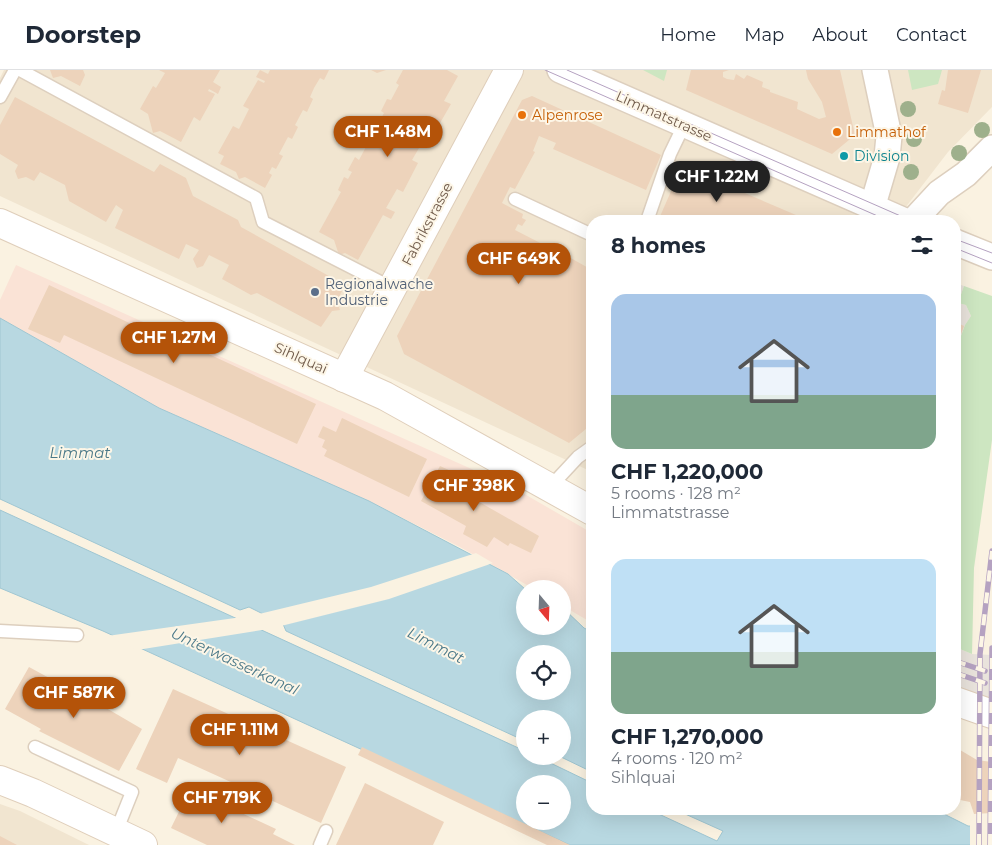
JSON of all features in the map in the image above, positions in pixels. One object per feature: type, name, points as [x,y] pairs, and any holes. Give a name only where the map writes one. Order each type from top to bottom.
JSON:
[{"type":"street","name":"Fabrikstrasse","points":[[344,378],[509,70]]},
{"type":"street","name":"Limmatstrasse","points":[[560,70],[890,215]]},
{"type":"street","points":[[872,208],[887,158],[889,136],[875,70]]},
{"type":"street","points":[[919,215],[939,193],[966,174],[992,148]]},
{"type":"street","name":"Sihlquai","points":[[0,223],[385,396],[551,486],[586,507]]},
{"type":"street","points":[[961,244],[992,256]]},
{"type":"street","points":[[961,703],[989,711]]},
{"type":"street","points":[[0,780],[33,793],[143,845]]},
{"type":"lane","points":[[0,97],[15,70]]},
{"type":"lane","points":[[20,70],[256,198],[263,222],[392,288]]},
{"type":"lane","points":[[649,215],[670,154],[684,125]]},
{"type":"lane","points":[[515,199],[586,232]]},
{"type":"lane","points":[[551,486],[578,457],[586,451]]},
{"type":"lane","points":[[0,631],[77,635]]},
{"type":"lane","points":[[36,747],[132,792],[116,832]]},
{"type":"lane","points":[[320,845],[326,831]]},
{"type":"shaded area","points":[[4,70],[992,70],[992,107],[948,152],[900,215],[586,215],[586,469],[0,196],[0,78]]},
{"type":"shaded area","points":[[16,265],[514,488],[586,530],[586,619],[571,611],[571,580],[518,580],[462,548],[369,501],[159,408],[0,318],[0,300]]},
{"type":"shaded area","points":[[961,304],[966,305],[971,316],[961,336]]},
{"type":"shaded area","points":[[961,649],[972,654],[992,655],[992,701],[961,688]]},
{"type":"shaded area","points":[[0,804],[20,811],[89,845],[0,845]]},
{"type":"green space","points":[[643,70],[667,70],[664,81]]},
{"type":"green space","points":[[908,70],[942,70],[938,84],[912,90]]},
{"type":"green space","points":[[964,286],[992,296],[992,440],[974,568],[972,654],[961,649],[961,336],[971,316],[966,305],[961,304],[961,294]]},
{"type":"water","name":"Limmat","points":[[0,318],[159,408],[369,501],[508,574],[516,581],[516,635],[571,635],[571,616],[586,629],[586,769],[571,762],[571,710],[516,710],[516,737],[286,631],[283,624],[249,607],[240,610],[0,499]]},
{"type":"water","name":"Unterwasserkanal","points":[[0,510],[516,747],[516,765],[555,765],[586,780],[586,815],[661,815],[717,841],[723,831],[687,815],[946,815],[968,826],[992,827],[992,845],[570,845],[537,830],[571,830],[571,775],[516,775],[516,820],[103,631],[0,588]]},
{"type":"pier","points":[[476,553],[493,563],[389,599],[281,626],[259,614],[371,587]]},
{"type":"pier","points":[[242,617],[268,629],[137,650],[107,636]]},
{"type":"pier","points":[[970,823],[992,824],[992,845],[970,845]]},
{"type":"building","points":[[50,70],[83,70],[85,75],[80,86],[61,76],[53,78]]},
{"type":"building","points":[[159,70],[220,70],[213,82],[221,87],[218,94],[209,89],[208,91],[215,94],[200,121],[194,117],[181,142],[160,131],[153,133],[148,114],[140,109],[153,86],[156,88],[165,73]]},
{"type":"building","points":[[260,70],[268,74],[270,70],[329,70],[324,80],[320,78],[314,88],[310,97],[313,99],[307,112],[303,110],[295,125],[298,127],[292,139],[288,137],[279,154],[283,156],[276,169],[272,167],[269,173],[272,175],[265,188],[245,177],[239,179],[236,172],[220,164],[224,156],[218,153],[233,126],[239,129],[249,109],[243,106],[258,80],[264,83],[265,81],[256,77]]},
{"type":"building","points":[[371,70],[386,70],[377,73]]},
{"type":"building","points":[[403,70],[447,70],[458,76],[444,101],[451,104],[436,130],[430,127],[429,129],[437,134],[434,140],[426,136],[412,160],[418,163],[403,192],[397,189],[386,208],[395,212],[391,219],[383,215],[358,260],[345,253],[339,255],[334,240],[319,232],[341,192],[338,190],[344,177],[348,179],[352,172],[348,170],[355,157],[359,160],[367,145],[363,143],[370,130],[374,132],[384,113],[381,111],[387,99],[391,100],[399,85],[396,83]]},
{"type":"building","points":[[691,70],[729,70],[723,72],[723,77],[734,80],[736,74],[744,79],[747,75],[763,82],[762,87],[770,90],[770,92],[798,102],[797,109],[819,119],[826,117],[822,102],[808,79],[806,70],[840,70],[855,135],[832,154],[686,90]]},
{"type":"building","points":[[948,70],[981,70],[968,113],[938,104],[942,90],[945,91]]},
{"type":"building","points":[[532,96],[661,155],[646,190],[553,149],[556,143],[539,136],[533,151],[535,152],[515,189],[510,187],[502,203],[523,214],[522,218],[526,220],[522,226],[518,224],[515,230],[552,249],[545,267],[552,270],[560,252],[586,267],[586,429],[569,443],[404,354],[397,336],[522,100]]},
{"type":"building","points":[[15,97],[154,172],[160,164],[186,178],[193,196],[238,220],[241,227],[345,285],[337,301],[340,310],[332,311],[321,327],[257,293],[251,295],[222,279],[229,265],[209,255],[203,266],[197,268],[193,259],[199,250],[186,244],[179,259],[115,228],[123,210],[116,205],[106,222],[69,201],[65,185],[40,172],[34,181],[26,177],[18,179],[15,171],[18,165],[0,154],[0,125]]},
{"type":"building","points":[[682,166],[796,215],[661,215]]},
{"type":"building","points":[[49,285],[142,329],[144,324],[316,404],[297,444],[64,335],[60,343],[28,329]]},
{"type":"building","points":[[342,418],[427,459],[409,497],[324,456],[327,450],[322,447],[325,440],[318,437],[323,426],[336,432]]},
{"type":"building","points":[[440,466],[482,485],[474,499],[539,536],[531,553],[510,543],[508,546],[494,537],[487,547],[463,534],[466,526],[421,501]]},
{"type":"building","points":[[29,667],[64,686],[65,684],[142,729],[119,771],[39,731],[41,729],[5,709]]},
{"type":"building","points":[[173,689],[346,767],[321,823],[178,758],[167,783],[136,769]]},
{"type":"building","points":[[362,747],[516,820],[516,830],[538,830],[570,845],[547,845],[358,755]]},
{"type":"building","points":[[961,751],[977,760],[992,762],[992,813],[974,814],[970,802],[961,800]]},
{"type":"building","points":[[365,783],[444,822],[433,845],[336,845]]},
{"type":"building","points":[[190,789],[276,829],[273,834],[295,845],[207,845],[171,828]]},
{"type":"building","points":[[0,836],[17,845],[0,845]]},
{"type":"tram line","points":[[545,70],[875,215]]},
{"type":"tram line","points":[[567,70],[898,215]]},
{"type":"tram line","points":[[961,241],[992,253]]},
{"type":"tram line","points":[[961,250],[992,263]]},
{"type":"railway","points":[[979,845],[980,654],[992,551]]},
{"type":"railway","points":[[990,845],[992,648]]},
{"type":"railway","points":[[961,663],[985,671]]},
{"type":"railway","points":[[961,675],[985,683]]},
{"type":"place","name":"Alpenrose","points":[[522,115]]},
{"type":"place","name":"Limmathof","points":[[837,132]]},
{"type":"place","name":"Division","points":[[844,156]]},
{"type":"place","name":"Regionalwache Industrie","points":[[315,292]]}]
